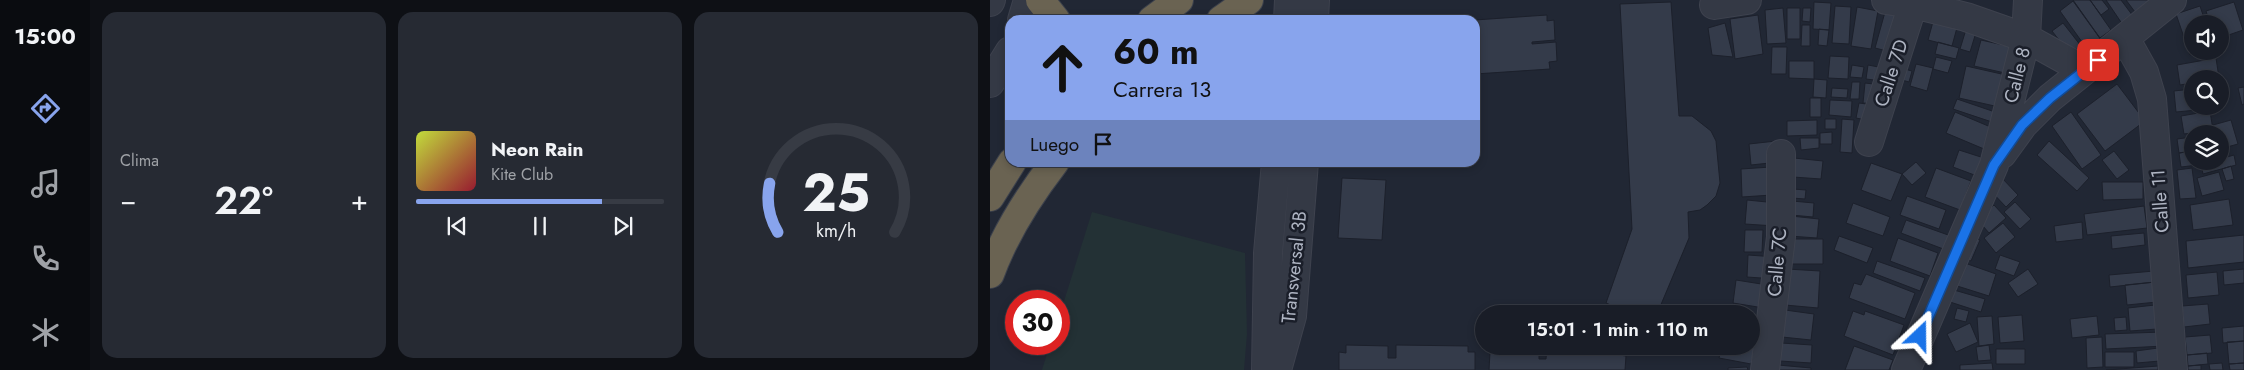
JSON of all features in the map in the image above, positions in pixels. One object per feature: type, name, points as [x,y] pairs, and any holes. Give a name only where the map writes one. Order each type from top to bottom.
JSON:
[{"type":"highway","points":[[1040,0],[1052,15]]},
{"type":"highway","points":[[1159,15],[1179,0]]},
{"type":"highway","points":[[1228,15],[1249,0]]},
{"type":"highway","points":[[990,197],[1009,167]]},
{"type":"highway","points":[[990,274],[998,254],[1030,195],[1051,167]]},
{"type":"street","points":[[1024,15],[1028,0]]},
{"type":"street","points":[[1288,15],[1289,0]]},
{"type":"street","points":[[1314,15],[1315,0]]},
{"type":"street","points":[[1714,5],[1747,0]]},
{"type":"street","points":[[1886,0],[1913,4],[1966,17],[2026,38],[2084,70]]},
{"type":"street","name":"Calle 8","points":[[1906,370],[1994,165],[2026,38],[2028,0]]},
{"type":"street","points":[[1994,165],[2022,125],[2050,98],[2172,0]]},
{"type":"street","name":"Calle 7D","points":[[1869,142],[1913,4]]},
{"type":"street","name":"Calle 11","points":[[2125,38],[2144,72],[2152,99],[2173,370]]},
{"type":"street","points":[[990,83],[1005,59]]},
{"type":"street","name":"Calle 7C","points":[[1765,370],[1781,237],[1781,154]]},
{"type":"street","name":"Transversal 3B","points":[[1266,370],[1268,254],[1276,167]]},
{"type":"street","name":"Transversal 3B","points":[[1277,370],[1292,316],[1304,167]]},
{"type":"shaded area","points":[[1092,212],[1245,253],[1247,334],[1244,370],[1042,370],[1047,355],[1070,355],[1070,290],[1067,290]]},
{"type":"building","points":[[2073,0],[2090,0],[2111,30],[2100,38]]},
{"type":"building","points":[[2090,0],[2102,0],[2109,9],[2101,15]]},
{"type":"building","points":[[2106,0],[2121,0],[2136,20],[2125,28]]},
{"type":"building","points":[[2126,0],[2152,0],[2138,16]]},
{"type":"building","points":[[2073,1],[2101,40],[2087,49],[2060,11]]},
{"type":"building","points":[[1671,2],[1679,116],[1692,116],[1711,131],[1716,141],[1720,183],[1716,196],[1700,210],[1688,212],[1689,238],[1661,305],[1611,305],[1606,303],[1632,229],[1620,4]]},
{"type":"building","points":[[1814,2],[1831,3],[1829,30],[1813,29]]},
{"type":"building","points":[[2234,2],[2243,30],[2229,35],[2229,15],[2207,15],[2206,11]]},
{"type":"building","points":[[1835,6],[1851,7],[1849,44],[1832,43]]},
{"type":"building","points":[[2200,6],[2203,15],[2184,15],[2184,37],[2176,14]]},
{"type":"building","points":[[1857,7],[1878,11],[1871,49],[1851,46]]},
{"type":"building","points":[[1783,8],[1786,43],[1767,44],[1765,10]]},
{"type":"building","points":[[1787,8],[1800,8],[1800,39],[1787,39]]},
{"type":"building","points":[[1803,8],[1811,8],[1810,22],[1802,21]]},
{"type":"building","points":[[1885,12],[1904,16],[1895,53],[1875,48]]},
{"type":"building","points":[[1547,15],[1547,21],[1554,20],[1555,40],[1532,42],[1532,44],[1556,42],[1557,61],[1549,62],[1550,69],[1480,74],[1480,20]]},
{"type":"building","points":[[1758,15],[1763,54],[1735,59],[1730,19]]},
{"type":"building","points":[[1934,18],[1958,24],[1952,46],[1928,40]]},
{"type":"building","points":[[1725,23],[1733,57],[1712,55],[1708,28]]},
{"type":"building","points":[[1968,23],[1978,26],[1970,52],[1960,49]]},
{"type":"building","points":[[2063,23],[2081,46],[2070,54],[2052,31]]},
{"type":"building","points":[[1802,25],[1810,25],[1810,46],[1801,46]]},
{"type":"building","points":[[1819,29],[1829,30],[1827,46],[1818,45]]},
{"type":"building","points":[[1981,40],[2012,47],[2005,73],[1974,66]]},
{"type":"building","points":[[1938,42],[1959,48],[1956,59],[1935,54]]},
{"type":"building","points":[[1772,47],[1787,47],[1786,74],[1771,74]]},
{"type":"building","points":[[1830,56],[1849,57],[1848,79],[1828,78]]},
{"type":"building","points":[[1936,57],[1952,61],[1948,73],[1933,69]]},
{"type":"building","points":[[2216,60],[2218,70],[2184,70],[2184,84],[2180,85],[2177,65]]},
{"type":"building","points":[[1789,61],[1814,61],[1814,79],[1789,78]]},
{"type":"building","points":[[1916,64],[1933,68],[1927,91],[1910,86]]},
{"type":"building","points":[[1852,65],[1864,67],[1862,78],[1850,77]]},
{"type":"building","points":[[1868,65],[1884,68],[1882,81],[1866,79]]},
{"type":"building","points":[[1966,66],[2006,75],[1999,107],[1959,98]]},
{"type":"building","points":[[1897,67],[1912,71],[1909,82],[1895,78]]},
{"type":"building","points":[[1814,79],[1827,80],[1826,98],[1813,97]]},
{"type":"building","points":[[1852,82],[1860,82],[1859,99],[1850,99]]},
{"type":"building","points":[[1865,83],[1882,85],[1881,104],[1863,103]]},
{"type":"building","points":[[2117,84],[2145,121],[2105,151],[2077,114]]},
{"type":"building","points":[[2244,87],[2244,104],[2242,105],[2238,88]]},
{"type":"building","points":[[1832,88],[1848,89],[1847,98],[1831,97]]},
{"type":"building","points":[[2184,90],[2184,111],[2176,112],[2174,91]]},
{"type":"building","points":[[1810,98],[1821,98],[1821,117],[1810,117]]},
{"type":"building","points":[[1957,99],[1998,113],[1995,123],[1953,109]]},
{"type":"building","points":[[1830,100],[1852,101],[1851,117],[1829,115]]},
{"type":"building","points":[[1859,103],[1874,105],[1871,121],[1856,118]]},
{"type":"building","points":[[1955,112],[1993,128],[1984,149],[1946,133]]},
{"type":"building","points":[[2071,112],[2101,155],[2082,169],[2052,126]]},
{"type":"building","points":[[2211,115],[2212,125],[2184,125],[2184,134],[2181,116]]},
{"type":"building","points":[[1825,119],[1836,119],[1836,129],[1825,129]]},
{"type":"building","points":[[1842,119],[1854,120],[1852,153],[1840,152]]},
{"type":"building","points":[[1817,120],[1817,135],[1787,136],[1787,121]]},
{"type":"building","points":[[2231,120],[2238,144],[2229,146],[2229,125],[2213,125]]},
{"type":"building","points":[[1832,132],[1832,144],[1820,144],[1820,133]]},
{"type":"building","points":[[1800,138],[1819,138],[1819,148],[1801,150]]},
{"type":"building","points":[[2184,138],[2184,152],[2179,153],[2177,139]]},
{"type":"building","points":[[1776,141],[1779,162],[1751,165],[1749,144]]},
{"type":"building","points":[[2049,141],[2089,178],[2077,191],[2037,155]]},
{"type":"building","points":[[1959,150],[1984,158],[1977,176],[1953,167]]},
{"type":"building","points":[[2114,151],[2129,170],[2117,179],[2102,160]]},
{"type":"building","points":[[2184,152],[2184,167],[2181,167],[2179,153]]},
{"type":"building","points":[[2234,155],[2236,165],[2229,167],[2229,156]]},
{"type":"building","points":[[1794,158],[1823,161],[1821,179],[1793,177]]},
{"type":"building","points":[[1916,162],[1926,173],[1912,185],[1902,174]]},
{"type":"building","points":[[1871,163],[1902,174],[1891,201],[1861,190]]},
{"type":"building","points":[[2231,166],[2234,179],[2226,181],[2222,170],[2229,170]]},
{"type":"building","points":[[1771,167],[1772,195],[1742,197],[1741,169]]},
{"type":"building","points":[[1936,168],[1971,181],[1960,210],[1925,197]]},
{"type":"building","points":[[2177,170],[2192,170],[2196,198],[2180,199]]},
{"type":"building","points":[[2202,170],[2218,170],[2203,174]]},
{"type":"building","points":[[2219,172],[2224,190],[2202,196],[2197,178]]},
{"type":"building","points":[[1342,178],[1386,180],[1382,240],[1338,238]]},
{"type":"building","points":[[2002,178],[2018,195],[2006,207],[1989,189]]},
{"type":"building","points":[[2102,182],[2143,182],[2143,199],[2103,200]]},
{"type":"building","points":[[1793,189],[1806,190],[1805,199],[1792,198]]},
{"type":"building","points":[[1907,196],[1946,210],[1939,229],[1900,215]]},
{"type":"building","points":[[2229,199],[2233,225],[2193,230],[2190,205]]},
{"type":"building","points":[[1747,200],[1777,203],[1775,226],[1745,224]]},
{"type":"building","points":[[1792,201],[1814,203],[1813,217],[1791,215]]},
{"type":"building","points":[[2015,202],[2031,219],[2020,229],[2004,212]]},
{"type":"building","points":[[1853,203],[1890,217],[1883,236],[1846,223]]},
{"type":"building","points":[[1994,205],[2006,218],[1989,233],[1977,219]]},
{"type":"building","points":[[2144,206],[2147,228],[2087,235],[2084,214]]},
{"type":"building","points":[[1791,216],[1819,219],[1817,238],[1789,236]]},
{"type":"building","points":[[1906,220],[1951,236],[1946,250],[1901,233]]},
{"type":"building","points":[[2082,222],[2083,239],[2056,242],[2054,226]]},
{"type":"building","points":[[2003,223],[2015,237],[1996,253],[1984,238]]},
{"type":"building","points":[[1745,230],[1763,230],[1762,252],[1744,252]]},
{"type":"building","points":[[2144,233],[2145,245],[2112,249],[2111,236]]},
{"type":"building","points":[[2244,235],[2244,262],[2188,268],[2186,241]]},
{"type":"building","points":[[1839,236],[1873,248],[1867,263],[1834,250]]},
{"type":"building","points":[[1970,236],[1980,240],[1971,261],[1961,257]]},
{"type":"building","points":[[1898,238],[1938,253],[1930,276],[1890,261]]},
{"type":"building","points":[[1792,239],[1823,239],[1823,264],[1792,264]]},
{"type":"building","points":[[1748,255],[1776,257],[1775,279],[1747,277]]},
{"type":"building","points":[[2000,255],[2020,262],[2014,276],[1995,269]]},
{"type":"building","points":[[1877,261],[1925,278],[1920,291],[1873,273]]},
{"type":"building","points":[[1962,262],[1996,274],[1989,296],[1954,285]]},
{"type":"building","points":[[1787,269],[1820,271],[1818,308],[1785,305]]},
{"type":"building","points":[[2028,269],[2038,284],[2018,297],[2008,283]]},
{"type":"building","points":[[2244,269],[2244,283],[2224,285],[2223,271]]},
{"type":"building","points":[[2154,271],[2155,282],[2110,287],[2109,275]]},
{"type":"building","points":[[2217,272],[2219,295],[2188,298],[2186,275]]},
{"type":"building","points":[[1866,274],[1915,293],[1905,319],[1849,298],[1854,283],[1861,285]]},
{"type":"building","points":[[1736,280],[1774,286],[1770,309],[1760,307],[1760,305],[1733,303]]},
{"type":"building","points":[[2155,282],[2157,302],[2127,305],[2125,285]]},
{"type":"building","points":[[1954,290],[1985,299],[1981,312],[1950,302]]},
{"type":"building","points":[[2208,304],[2210,324],[2184,327],[2182,306]]},
{"type":"building","points":[[2155,305],[2157,329],[2130,331],[2128,308]]},
{"type":"building","points":[[1957,308],[1969,311],[1966,322],[1954,319]]},
{"type":"building","points":[[1785,310],[1814,314],[1811,340],[1782,337]]},
{"type":"building","points":[[1853,311],[1864,315],[1865,311],[1904,325],[1893,355],[1844,336]]},
{"type":"building","points":[[2022,315],[2024,341],[2000,343],[1998,317]]},
{"type":"building","points":[[1992,316],[1994,344],[1979,346],[1977,317]]},
{"type":"building","points":[[2097,316],[2099,335],[2072,338],[2070,319]]},
{"type":"building","points":[[2126,317],[2127,330],[2115,331],[2114,318]]},
{"type":"building","points":[[1760,318],[1764,319],[1760,339]]},
{"type":"building","points":[[1970,323],[1978,342],[1956,352],[1947,334]]},
{"type":"building","points":[[2244,326],[2244,341],[2223,343],[2222,328]]},
{"type":"building","points":[[2163,332],[2164,346],[2106,349],[2105,334]]},
{"type":"building","points":[[2210,335],[2212,353],[2187,355],[2185,337]]},
{"type":"building","points":[[2102,337],[2103,367],[2087,368],[2086,338]]},
{"type":"building","points":[[2244,341],[2244,363],[2229,364],[2227,342]]},
{"type":"building","points":[[1781,343],[1812,345],[1811,363],[1780,361]]},
{"type":"building","points":[[1346,345],[1388,346],[1388,358],[1396,358],[1396,345],[1468,346],[1468,352],[1475,352],[1475,370],[1339,370],[1339,352],[1346,353]]},
{"type":"building","points":[[1989,345],[1991,360],[1978,361],[1976,347]]},
{"type":"building","points":[[1854,346],[1893,360],[1889,370],[1845,370]]},
{"type":"building","points":[[2158,348],[2160,361],[2137,363],[2136,351]]},
{"type":"building","points":[[1996,349],[2025,349],[2025,364],[1996,364]]},
{"type":"building","points":[[2105,352],[2134,352],[2134,367],[2105,367]]},
{"type":"building","points":[[2207,353],[2208,364],[2188,366],[2187,355]]},
{"type":"building","points":[[1490,355],[1539,355],[1539,359],[1546,359],[1546,355],[1626,356],[1625,370],[1489,370]]},
{"type":"building","points":[[1720,355],[1753,355],[1751,364],[1719,358]]},
{"type":"building","points":[[1992,363],[1993,370],[1960,370],[1960,365]]},
{"type":"building","points":[[2222,363],[2223,370],[2210,370],[2209,364]]},
{"type":"building","points":[[2244,363],[2244,370],[2230,370],[2229,364]]},
{"type":"building","points":[[1778,365],[1811,368],[1811,370],[1777,370]]},
{"type":"building","points":[[2201,365],[2201,370],[2188,370],[2188,366]]},
{"type":"building","points":[[2158,366],[2158,370],[2106,370]]},
{"type":"building","points":[[1747,367],[1748,370],[1728,370],[1728,368]]},
{"type":"route","points":[[1920,336],[1994,165],[2022,125],[2050,98],[2098,60]]}]
